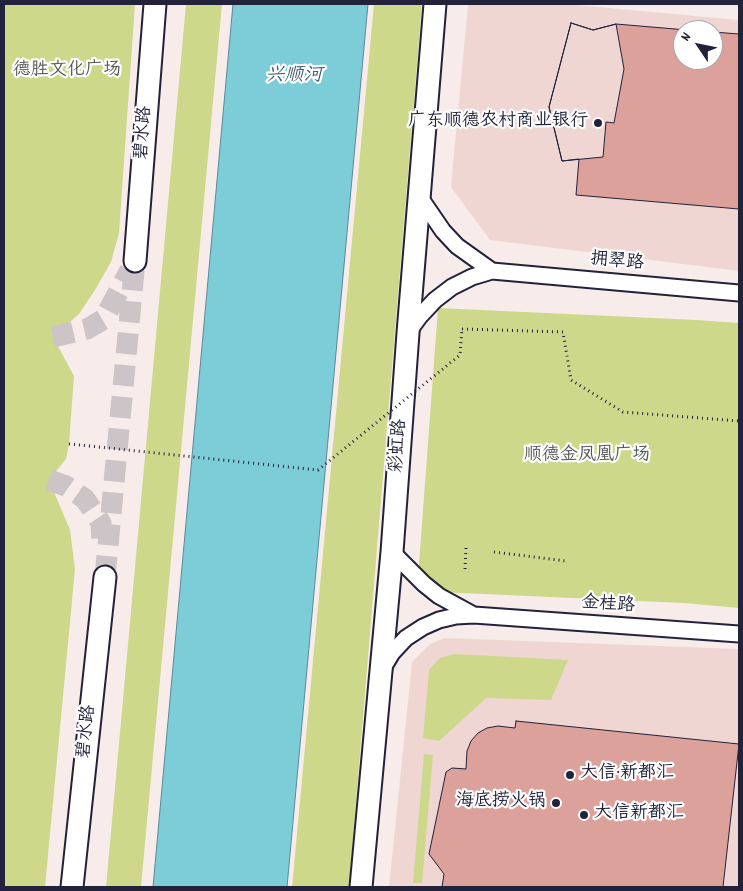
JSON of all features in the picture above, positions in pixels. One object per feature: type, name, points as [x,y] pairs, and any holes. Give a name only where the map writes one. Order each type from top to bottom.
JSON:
[{"type":"main road","name":"碧水路","points":[[135,261],[155,4]]},
{"type":"main road","name":"彩虹路","points":[[361,887],[392,552],[435,4]]},
{"type":"main road","name":"碧水路","points":[[72,887],[105,577]]},
{"type":"street","points":[[419,196],[442,231],[463,250],[492,271]]},
{"type":"street","name":"拥翠路","points":[[408,333],[435,300],[472,277],[492,271],[739,293]]},
{"type":"street","name":"金桂路","points":[[392,552],[439,596],[474,615]]},
{"type":"street","name":"金桂路","points":[[381,671],[392,653],[406,638],[422,626],[456,616],[474,615],[739,634]]},
{"type":"path","points":[[69,444],[318,470],[460,354],[462,329],[563,332],[571,380],[623,412],[739,421]]},
{"type":"path","points":[[465,570],[466,548]]},
{"type":"path","points":[[494,552],[566,561]]},
{"type":"shaded area","name":"广东顺德农村商业银行","points":[[468,4],[566,4],[739,20],[739,271],[490,240],[451,187]]},
{"type":"shaded area","name":"大信·新都汇","points":[[445,638],[739,649],[739,887],[389,887],[412,662],[430,644]]},
{"type":"green space","name":"德胜文化广场","points":[[4,4],[135,4],[119,233],[111,262],[95,290],[79,314],[53,337],[74,376],[69,444],[66,459],[49,480],[70,530],[75,569],[45,887],[4,887]]},
{"type":"green space","points":[[186,4],[222,4],[141,887],[106,887]]},
{"type":"green space","points":[[374,4],[422,4],[349,887],[292,887]]},
{"type":"green space","name":"顺德金凤凰广场","points":[[438,308],[739,323],[739,608],[683,603],[417,591]]},
{"type":"green space","points":[[455,654],[568,660],[551,700],[486,698],[439,741],[423,738],[429,670],[440,658]]},
{"type":"green space","points":[[424,754],[433,755],[422,883],[413,883]]},
{"type":"water","name":"兴顺河","points":[[233,4],[368,4],[287,887],[153,887]]},
{"type":"building","points":[[571,23],[593,30],[616,24],[624,69],[614,123],[606,122],[603,157],[562,161],[549,107]]},
{"type":"building","points":[[571,23],[593,30],[616,24],[673,29],[673,70],[723,70],[723,33],[739,34],[739,209],[576,195],[579,159],[562,161],[549,107]]},
{"type":"building","name":"大信新都汇","points":[[516,721],[739,744],[723,887],[442,887],[444,874],[429,854],[446,772],[452,768],[466,769],[467,751],[471,741],[478,733],[487,728],[498,726],[515,728]]},
{"type":"tunnel","points":[[105,577],[135,261]]},
{"type":"tunnel","points":[[53,337],[87,329],[104,319],[130,270]]},
{"type":"tunnel","points":[[49,480],[66,486],[85,499],[101,523],[102,542]]},
{"type":"place","name":"广东顺德农村商业银行","points":[[598,123]]},
{"type":"place","name":"大信·新都汇","points":[[570,775]]},
{"type":"place","name":"海底捞火锅","points":[[556,803]]},
{"type":"place","name":"大信新都汇","points":[[584,815]]}]
